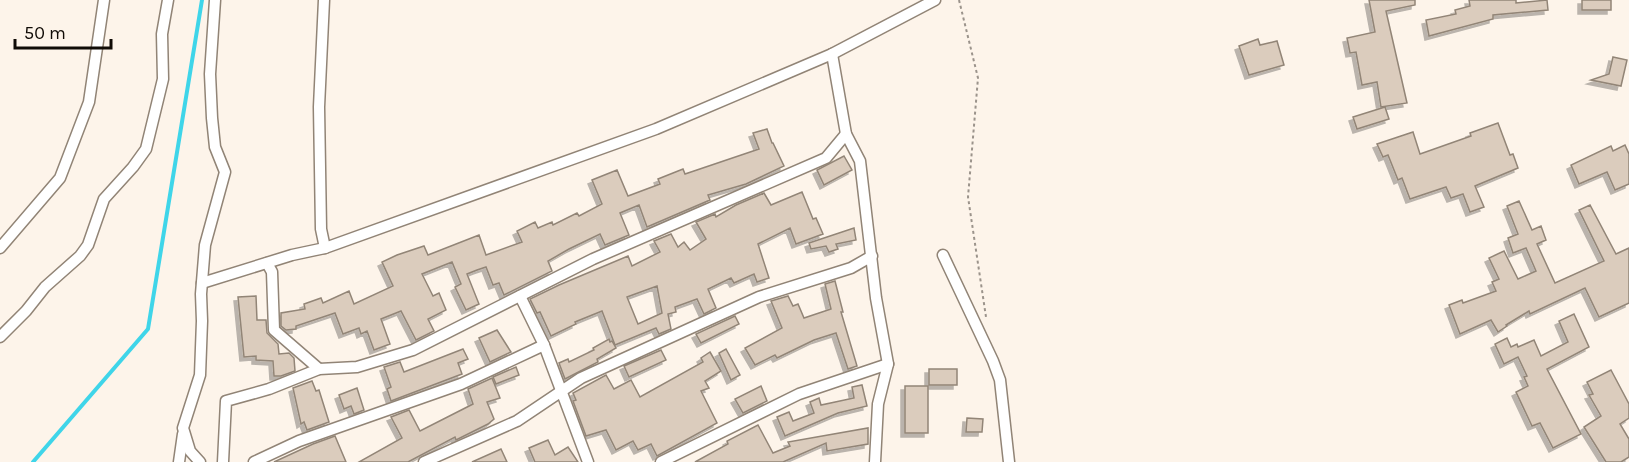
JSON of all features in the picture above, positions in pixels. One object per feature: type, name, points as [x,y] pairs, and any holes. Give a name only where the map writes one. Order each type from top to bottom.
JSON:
[{"type":"street","points":[[0,248],[60,178],[89,102],[104,0]]},
{"type":"street","points":[[0,337],[26,311],[45,287],[80,256],[88,245],[104,199],[146,149],[163,79],[162,33],[168,0]]},
{"type":"street","points":[[179,462],[183,428],[200,375],[201,283],[205,245],[225,172],[215,147],[212,118],[210,74],[215,0]]},
{"type":"street","points":[[324,0],[319,107],[321,229],[325,248]]},
{"type":"street","points":[[201,283],[292,255],[325,248],[656,129],[832,54],[936,0]]},
{"type":"street","points":[[832,54],[846,134],[860,161],[876,298],[888,364],[878,404],[872,462]]},
{"type":"street","points":[[223,462],[226,401],[269,389],[319,369],[357,367],[413,350],[593,259],[826,158],[846,134]]},
{"type":"street","points":[[943,255],[1000,380],[1009,462]]},
{"type":"street","points":[[424,462],[517,421],[581,378],[759,297],[851,268],[872,256]]},
{"type":"street","points":[[267,263],[272,272],[274,330],[319,369]]},
{"type":"street","points":[[520,296],[544,345],[588,462]]},
{"type":"street","points":[[254,462],[299,441],[461,384],[544,345]]},
{"type":"street","points":[[661,462],[799,394],[888,364]]},
{"type":"street","points":[[183,428],[190,451],[200,462]]},
{"type":"path","points":[[959,0],[978,78],[968,197],[987,326]]},
{"type":"building","points":[[1369,0],[1415,0],[1415,5],[1386,11],[1407,103],[1381,107],[1377,82],[1362,85],[1356,52],[1350,53],[1347,38],[1375,32]]},
{"type":"building","points":[[1469,0],[1516,0],[1516,3],[1547,0],[1548,10],[1493,15],[1493,19],[1429,36],[1426,20],[1456,14],[1455,10],[1470,6]]},
{"type":"building","points":[[1582,0],[1611,0],[1611,10],[1582,10]]},
{"type":"building","points":[[1258,39],[1260,45],[1277,41],[1284,65],[1249,75],[1239,46]]},
{"type":"building","points":[[1613,57],[1627,60],[1621,86],[1591,80],[1609,74]]},
{"type":"building","points":[[1385,107],[1389,119],[1357,129],[1353,117]]},
{"type":"building","points":[[1498,123],[1510,155],[1513,154],[1518,168],[1475,186],[1484,207],[1470,212],[1463,194],[1451,198],[1446,187],[1410,199],[1402,178],[1398,180],[1388,155],[1383,157],[1377,144],[1413,132],[1420,154],[1471,136],[1470,133]]},
{"type":"building","points":[[767,129],[784,166],[746,184],[708,195],[710,200],[647,227],[639,205],[620,213],[629,235],[605,245],[600,234],[548,261],[552,271],[504,295],[499,283],[493,285],[486,267],[477,270],[467,274],[479,304],[466,310],[455,287],[461,284],[452,262],[422,274],[433,296],[439,293],[446,310],[428,319],[434,331],[416,340],[401,311],[381,319],[390,344],[374,350],[367,331],[361,334],[359,328],[343,334],[335,313],[296,326],[296,329],[286,330],[281,326],[281,313],[305,309],[304,304],[321,298],[323,303],[349,291],[354,304],[393,286],[382,262],[397,255],[424,246],[428,255],[479,235],[486,255],[522,242],[517,231],[535,222],[538,228],[552,222],[553,225],[577,213],[579,216],[602,204],[592,180],[617,170],[628,196],[660,184],[658,179],[683,169],[685,174],[759,149],[753,133]]},
{"type":"building","points":[[1625,145],[1629,154],[1629,184],[1615,190],[1607,172],[1579,184],[1571,165],[1611,146],[1613,151]]},
{"type":"building","points":[[844,156],[852,170],[824,185],[817,170]]},
{"type":"building","points":[[802,192],[813,219],[816,218],[823,234],[796,244],[790,228],[758,244],[769,278],[757,282],[754,274],[734,283],[731,278],[708,289],[716,308],[704,314],[697,299],[675,307],[676,312],[668,314],[671,329],[659,334],[656,328],[615,345],[602,311],[575,322],[576,324],[551,336],[540,312],[537,313],[530,299],[628,256],[632,266],[660,252],[654,241],[671,234],[678,247],[684,242],[690,250],[706,239],[696,222],[715,214],[716,217],[764,193],[771,205]],"holes":[[[657,286],[662,313],[638,324],[627,297]]]},
{"type":"building","points":[[1519,201],[1532,230],[1541,226],[1546,240],[1537,244],[1555,283],[1604,261],[1579,210],[1590,205],[1616,254],[1629,248],[1629,303],[1599,317],[1585,288],[1530,314],[1529,311],[1498,332],[1491,320],[1460,334],[1449,305],[1462,300],[1463,303],[1496,291],[1492,282],[1499,279],[1489,258],[1504,251],[1518,279],[1536,271],[1526,248],[1513,253],[1508,238],[1518,234],[1507,206]]},
{"type":"building","points":[[854,228],[856,240],[836,244],[838,249],[829,252],[826,246],[811,249],[809,243]]},
{"type":"building","points":[[835,281],[843,312],[841,312],[857,366],[848,369],[836,333],[814,340],[777,358],[775,355],[755,365],[745,348],[782,328],[771,301],[788,296],[793,306],[798,304],[804,318],[831,309],[825,284]]},
{"type":"building","points":[[256,296],[257,320],[266,320],[267,333],[278,344],[279,354],[289,353],[294,358],[295,371],[274,376],[273,361],[256,360],[256,356],[244,357],[238,297]]},
{"type":"building","points":[[1574,314],[1589,347],[1547,369],[1581,434],[1553,448],[1540,423],[1532,426],[1516,392],[1528,386],[1524,377],[1527,376],[1518,357],[1504,364],[1495,344],[1507,338],[1511,347],[1517,344],[1518,347],[1534,340],[1541,356],[1568,342],[1559,321]]},
{"type":"building","points":[[735,316],[739,324],[701,343],[696,334]]},
{"type":"building","points":[[497,330],[511,352],[490,362],[479,338]]},
{"type":"building","points":[[609,339],[616,348],[597,359],[598,362],[565,379],[559,363],[568,359],[569,362],[594,350],[593,348]]},
{"type":"building","points":[[463,349],[468,359],[458,363],[462,374],[391,401],[387,389],[391,387],[384,367],[400,362],[404,372]]},
{"type":"building","points":[[726,349],[740,375],[731,380],[719,353]]},
{"type":"building","points":[[661,350],[666,360],[629,377],[624,366]]},
{"type":"building","points":[[710,352],[721,371],[705,381],[709,388],[701,391],[717,423],[657,456],[651,444],[638,450],[633,441],[616,450],[606,430],[586,436],[573,401],[576,400],[573,393],[606,375],[614,389],[631,380],[640,397],[703,362],[701,358]]},
{"type":"building","points":[[516,367],[519,375],[496,384],[493,377]]},
{"type":"building","points":[[929,369],[957,369],[957,385],[929,385]]},
{"type":"building","points":[[1611,370],[1629,404],[1629,418],[1620,424],[1629,439],[1629,457],[1621,462],[1606,462],[1584,427],[1601,416],[1589,395],[1593,394],[1587,382]]},
{"type":"building","points":[[492,378],[500,398],[487,402],[494,419],[488,424],[456,440],[455,437],[408,462],[359,462],[402,438],[391,417],[409,410],[420,431],[473,404],[468,389]]},
{"type":"building","points":[[312,381],[316,391],[319,390],[329,422],[307,430],[304,422],[301,424],[293,388]]},
{"type":"building","points":[[862,385],[867,406],[838,413],[785,436],[777,417],[789,412],[793,421],[814,413],[810,402],[819,398],[821,405],[854,398],[852,387]]},
{"type":"building","points":[[761,386],[767,401],[743,413],[735,399]]},
{"type":"building","points":[[905,386],[928,386],[928,433],[905,433]]},
{"type":"building","points":[[357,388],[364,410],[354,414],[351,406],[344,409],[339,395]]},
{"type":"building","points":[[967,418],[983,419],[982,432],[966,432]]},
{"type":"building","points":[[758,425],[773,453],[790,446],[788,442],[868,428],[868,444],[827,451],[826,443],[783,462],[695,462],[728,444],[727,441]]},
{"type":"building","points":[[335,436],[346,462],[274,462],[313,444]]},
{"type":"building","points":[[548,440],[555,455],[568,447],[578,462],[535,462],[529,448]]},
{"type":"building","points":[[501,449],[507,462],[472,462]]},
{"type":"waterway","points":[[33,462],[148,329],[202,0]]}]
